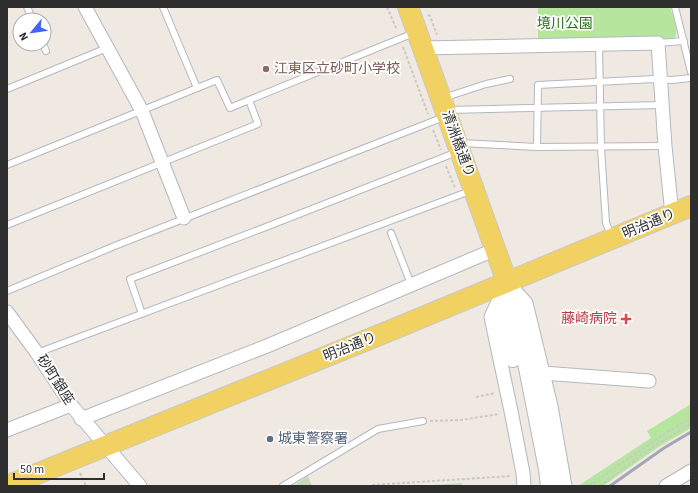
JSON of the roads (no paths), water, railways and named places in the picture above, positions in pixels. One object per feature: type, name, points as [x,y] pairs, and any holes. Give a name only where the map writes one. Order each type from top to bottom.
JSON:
[{"type":"main road","name":"清洲橋通り","points":[[408,7],[422,36],[441,112],[466,192],[496,249],[516,307],[547,461],[550,486]]},
{"type":"main road","name":"明治通り","points":[[7,486],[691,206]]},
{"type":"main road","name":"清洲橋通り","points":[[507,282],[504,312],[538,471],[539,486]]},
{"type":"street","points":[[86,7],[142,111],[184,218]]},
{"type":"street","points":[[422,36],[599,45],[658,43],[665,146],[672,214]]},
{"type":"street","points":[[81,419],[267,346],[496,249]]},
{"type":"street","points":[[520,481],[512,416],[491,317],[507,282],[526,303],[551,406],[565,486]]},
{"type":"street","name":"砂町銀座","points":[[9,319],[37,353],[81,419],[140,486]]},
{"type":"street","points":[[543,373],[649,381]]},
{"type":"street","points":[[7,430],[71,405]]},
{"type":"street","points":[[666,486],[691,471]]},
{"type":"lane","points":[[163,7],[196,88]]},
{"type":"lane","points":[[675,7],[691,72]]},
{"type":"lane","points":[[7,165],[217,80],[230,108],[422,36]]},
{"type":"lane","points":[[658,43],[684,41]]},
{"type":"lane","points":[[599,45],[601,148],[606,223],[613,239]]},
{"type":"lane","points":[[7,89],[107,48]]},
{"type":"lane","points":[[537,147],[538,85],[691,78]]},
{"type":"lane","points":[[7,291],[441,112],[486,84],[510,79]]},
{"type":"lane","points":[[7,225],[258,124],[249,100]]},
{"type":"lane","points":[[441,112],[537,107],[662,105]]},
{"type":"lane","points":[[142,314],[130,279],[266,227],[454,150],[537,147],[601,148],[665,146]]},
{"type":"lane","points":[[37,353],[466,192]]},
{"type":"lane","points":[[391,233],[412,284]]},
{"type":"lane","points":[[283,486],[378,429],[423,421]]},
{"type":"railway","points":[[610,486],[664,448],[691,432]]},
{"type":"place","name":"江東区立砂町小学校","points":[[266,69]]},
{"type":"place","name":"藤崎病院","points":[[626,319]]},
{"type":"place","name":"城東警察署","points":[[270,439]]},
{"type":"park label","name":"境川公園","points":[[565,24]]}]
